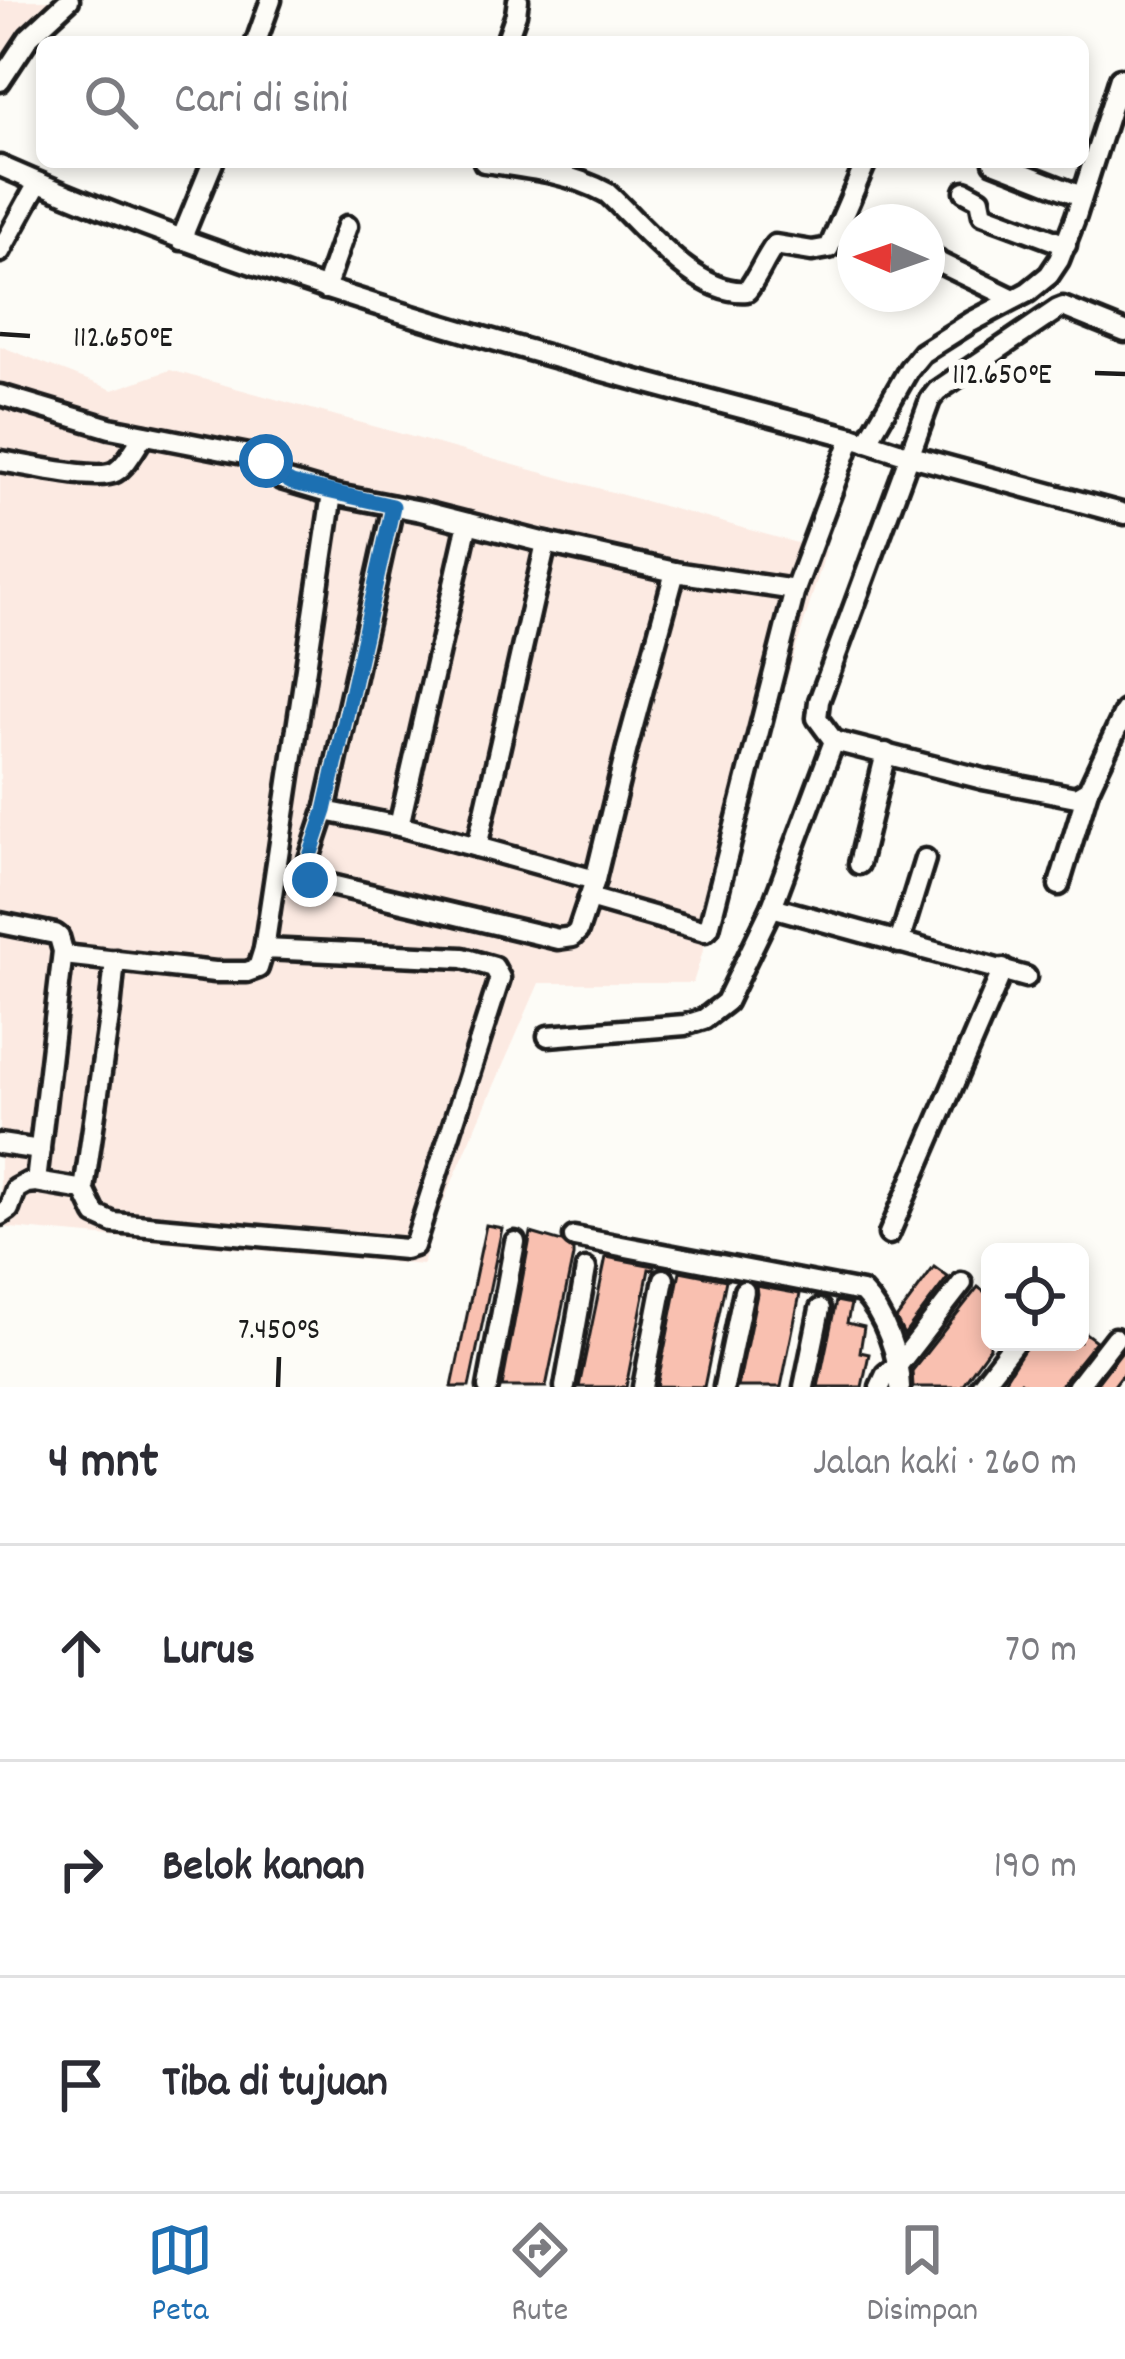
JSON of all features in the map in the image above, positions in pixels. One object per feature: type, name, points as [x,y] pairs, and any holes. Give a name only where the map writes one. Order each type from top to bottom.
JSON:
[{"type":"street","points":[[0,81],[29,37],[69,0]]},
{"type":"street","points":[[258,36],[272,0]]},
{"type":"street","points":[[508,36],[518,0]]},
{"type":"street","points":[[1088,790],[1067,797],[834,741],[820,724],[817,711],[872,557],[881,447],[893,395],[922,353],[1049,275],[1066,245],[1120,78]]},
{"type":"street","points":[[0,166],[181,239],[325,290],[1125,514]]},
{"type":"street","points":[[181,239],[210,168]]},
{"type":"street","points":[[524,168],[597,187],[675,259],[728,291],[740,292],[752,285],[776,245],[812,251],[829,248],[863,168]]},
{"type":"street","points":[[1010,168],[1082,196]]},
{"type":"street","points":[[0,252],[38,183]]},
{"type":"street","points":[[964,191],[977,196],[983,214],[1066,245]]},
{"type":"street","points":[[325,290],[347,226]]},
{"type":"street","points":[[945,265],[1014,299]]},
{"type":"street","points":[[325,811],[477,847],[704,931],[710,928],[795,590],[881,447],[937,391],[1058,309],[1125,332]]},
{"type":"street","points":[[0,394],[110,428],[259,457],[281,478],[332,494],[675,572],[795,590]]},
{"type":"street","points":[[0,461],[106,475],[118,470],[144,435]]},
{"type":"street","points":[[64,955],[215,972],[258,968],[332,494]]},
{"type":"street","points":[[393,506],[325,811],[306,868],[310,880],[564,939],[572,937],[592,889],[675,572]]},
{"type":"street","points":[[399,826],[468,523]]},
{"type":"street","points":[[477,847],[546,543]]},
{"type":"street","points":[[1059,885],[1088,790],[1125,711]]},
{"type":"street","points":[[548,1036],[685,1025],[704,1019],[726,1002],[772,907],[834,741]]},
{"type":"street","points":[[859,864],[886,753]]},
{"type":"street","points":[[899,943],[925,859]]},
{"type":"street","points":[[772,907],[1026,977]]},
{"type":"street","points":[[0,923],[55,934],[62,941],[64,955],[36,1182]]},
{"type":"street","points":[[115,960],[84,1190],[95,1215],[114,1223],[405,1249],[416,1243],[500,978],[490,964],[464,958],[264,949]]},
{"type":"street","points":[[889,1234],[1003,969]]},
{"type":"street","points":[[0,1144],[40,1150]]},
{"type":"street","points":[[0,1215],[9,1210],[16,1189],[27,1183],[84,1190]]},
{"type":"street","points":[[574,1237],[862,1292],[899,1364],[900,1387]]},
{"type":"street","points":[[488,1387],[515,1242]]},
{"type":"street","points":[[566,1387],[586,1269]]},
{"type":"street","points":[[643,1387],[664,1279]]},
{"type":"street","points":[[880,1387],[962,1283]]},
{"type":"street","points":[[724,1387],[744,1291]]},
{"type":"street","points":[[804,1387],[820,1309]]},
{"type":"street","points":[[1077,1387],[1115,1338]]},
{"type":"street","points":[[980,1387],[1008,1351]]},
{"type":"shaded area","points":[[0,0],[53,0],[0,67]]},
{"type":"shaded area","points":[[0,346],[113,390],[170,370],[826,551],[693,983],[539,983],[435,1221],[423,1265],[0,1227]]},
{"type":"building","points":[[486,1225],[502,1228],[469,1387],[452,1387]]},
{"type":"building","points":[[531,1233],[562,1242],[573,1256],[546,1387],[502,1387]]},
{"type":"building","points":[[606,1257],[654,1266],[654,1270],[649,1269],[626,1387],[579,1387]]},
{"type":"building","points":[[934,1267],[948,1277],[904,1335],[896,1319]]},
{"type":"building","points":[[680,1271],[726,1280],[704,1387],[657,1386]]},
{"type":"building","points":[[756,1286],[800,1294],[781,1387],[738,1387]]},
{"type":"building","points":[[978,1287],[981,1289],[981,1351],[987,1351],[961,1387],[913,1387],[912,1371]]},
{"type":"building","points":[[836,1301],[851,1304],[847,1323],[864,1327],[860,1352],[869,1354],[862,1387],[818,1387]]},
{"type":"building","points":[[1125,1347],[1125,1371],[1113,1387],[1094,1387]]},
{"type":"building","points":[[1023,1351],[1088,1351],[1059,1387],[1028,1387],[1021,1382],[1017,1387],[1000,1387]]},
{"type":"route","points":[[266,461],[274,473],[292,483],[393,506],[325,811],[306,868],[310,880]]}]
